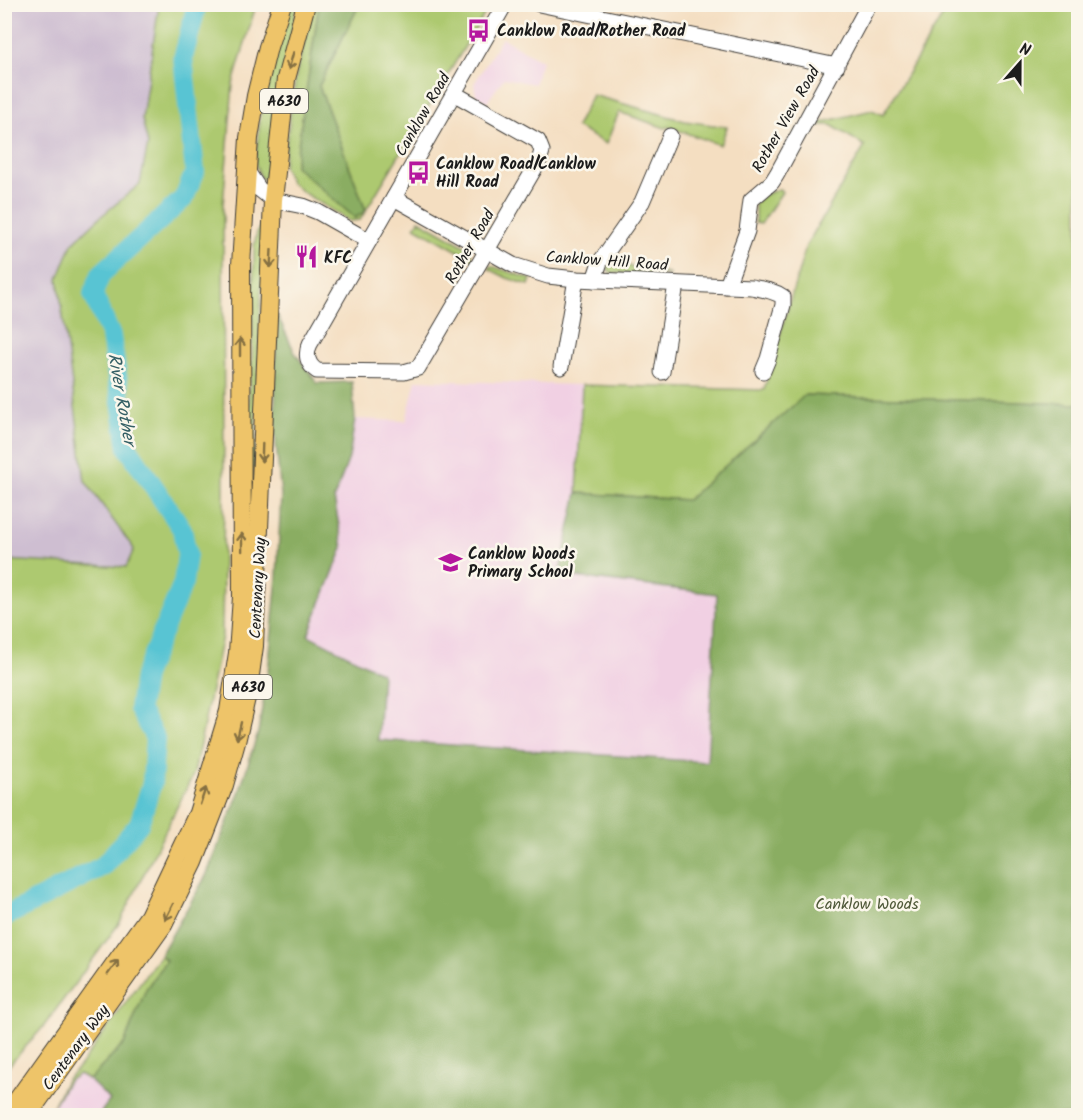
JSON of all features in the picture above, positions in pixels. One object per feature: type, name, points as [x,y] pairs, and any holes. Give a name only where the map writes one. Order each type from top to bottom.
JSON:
[{"type":"main road","name":"A630","points":[[6,1116],[149,916],[198,813],[229,711],[238,652],[242,597],[240,348],[242,240],[249,138],[268,47],[282,4]]},
{"type":"main road","name":"Centenary Way","points":[[27,1116],[163,925],[210,824],[236,742],[248,689],[254,646],[273,200],[286,79],[306,4]]},
{"type":"main road","points":[[242,240],[255,214],[265,203],[273,200]]},
{"type":"main road","name":"A630","points":[[4,1101],[67,1032]]},
{"type":"street","name":"Canklow Road","points":[[360,372],[317,370],[309,363],[307,350],[505,4]]},
{"type":"street","points":[[539,4],[837,66]]},
{"type":"street","name":"Rother View Road","points":[[727,286],[747,231],[751,200],[772,182],[777,174],[869,4]]},
{"type":"street","name":"Rother Road","points":[[360,372],[404,372],[418,368],[539,161],[542,151],[538,141],[455,94]]},
{"type":"street","points":[[594,280],[600,262],[642,202],[670,136]]},
{"type":"street","points":[[247,171],[259,189],[273,200],[303,206],[318,212],[369,240]]},
{"type":"street","name":"Canklow Hill Road","points":[[394,198],[487,251],[530,272],[576,279],[769,290],[783,297],[780,316],[763,371]]},
{"type":"street","points":[[561,367],[576,279]]},
{"type":"street","points":[[662,372],[676,284]]},
{"type":"shaded area","points":[[4,5],[159,5],[142,119],[148,144],[140,184],[99,218],[85,481],[134,549],[126,567],[5,560]]},
{"type":"shaded area","points":[[502,38],[542,61],[534,84],[504,78],[487,102],[476,96],[474,84]]},
{"type":"shaded area","name":"Canklow Woods Primary School","points":[[416,380],[582,385],[577,493],[559,575],[717,594],[707,762],[378,740],[308,635],[343,548],[334,498],[349,458],[355,419],[406,421]]},
{"type":"shaded area","points":[[79,1074],[89,1080],[110,1100],[98,1115],[48,1116],[68,1081]]},
{"type":"green space","points":[[159,5],[256,5],[233,84],[223,205],[222,636],[194,773],[120,922],[44,1026],[5,1070],[5,560],[126,567],[134,549],[85,481],[58,279],[72,244],[140,184],[148,144],[142,119]]},
{"type":"green space","points":[[290,5],[297,5],[267,180],[261,178],[255,163],[262,104],[272,58]]},
{"type":"green space","points":[[315,5],[319,5],[295,166],[366,211],[360,220],[350,221],[307,195],[291,183],[283,166],[296,75]]},
{"type":"green space","points":[[319,5],[359,5],[319,86],[366,211],[355,218],[295,166]]},
{"type":"green space","points":[[359,5],[490,5],[366,210],[319,86]]},
{"type":"green space","points":[[949,5],[1078,5],[1078,404],[806,395],[687,500],[577,493],[582,385],[764,390],[806,246],[865,146],[831,125],[811,125],[872,110],[883,115]]},
{"type":"green space","points":[[592,95],[685,121],[727,127],[720,145],[619,112],[606,144],[576,127]]},
{"type":"green space","points":[[779,189],[782,192],[761,224],[755,223],[755,203],[764,195]]},
{"type":"green space","points":[[264,220],[253,504],[249,504],[249,393],[252,360],[254,246],[257,232]]},
{"type":"green space","points":[[419,220],[470,250],[474,260],[415,227]]},
{"type":"green space","points":[[615,257],[639,272],[644,263],[670,275],[611,273],[608,270],[609,263]]},
{"type":"green space","points":[[491,266],[531,279],[529,285],[489,269]]},
{"type":"green space","name":"Canklow Woods","points":[[276,312],[295,353],[317,383],[352,382],[355,419],[349,458],[334,498],[343,548],[308,635],[382,673],[378,740],[707,762],[717,594],[559,575],[577,493],[687,500],[805,395],[1078,404],[1078,1115],[98,1116],[110,1100],[89,1080],[124,1044],[146,989],[166,960],[160,955],[206,876],[239,793],[258,732],[268,672],[277,577],[281,495],[275,434]]},
{"type":"green space","points":[[160,955],[166,960],[146,989],[124,1044],[89,1080],[79,1074],[68,1081],[52,1108],[66,1080],[80,1066]]},
{"type":"waterway","name":"River Rother","points":[[4,917],[103,866],[139,824],[152,783],[155,738],[139,709],[144,676],[183,583],[187,555],[182,529],[128,448],[111,336],[93,294],[101,274],[184,198],[195,172],[183,58],[197,4]]},
{"type":"place","name":"Canklow Road/Rother Road","points":[[479,30]]},
{"type":"place","name":"Canklow Road/Canklow Hill Road","points":[[418,172]]},
{"type":"place","name":"KFC","points":[[306,257]]},
{"type":"place","name":"Canklow Woods Primary School","points":[[450,562]]}]
